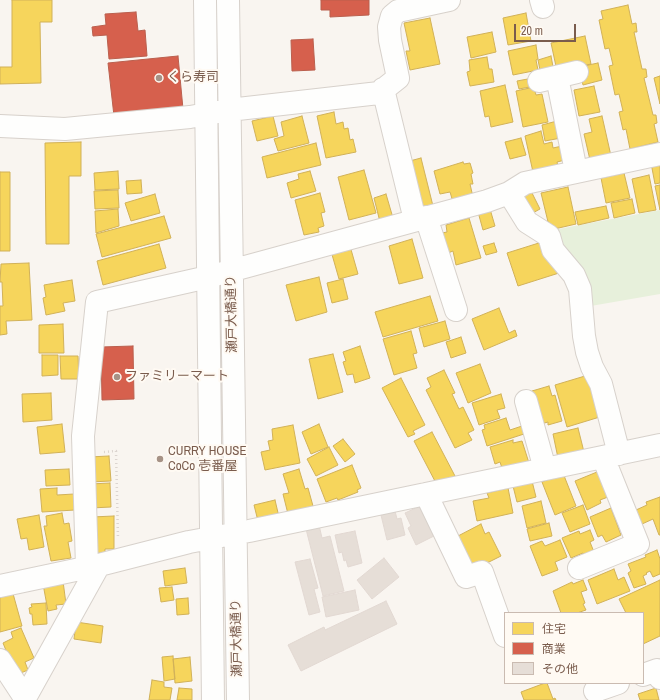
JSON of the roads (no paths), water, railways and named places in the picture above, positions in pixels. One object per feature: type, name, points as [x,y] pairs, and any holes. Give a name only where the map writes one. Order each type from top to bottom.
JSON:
[{"type":"street","name":"瀬戸大橋通り","points":[[205,0],[213,700]]},
{"type":"street","name":"瀬戸大橋通り","points":[[228,0],[238,700]]},
{"type":"street","points":[[0,126],[65,129],[207,115],[229,110],[379,93],[398,78],[390,40],[389,28],[392,16],[398,11],[449,0]]},
{"type":"street","points":[[558,77],[576,171]]},
{"type":"street","points":[[383,89],[421,219],[456,310]]},
{"type":"street","points":[[0,660],[25,699],[101,564],[83,454],[83,436],[97,302],[208,277],[487,202],[509,193],[525,183],[660,154]]},
{"type":"street","points":[[509,193],[527,222],[549,236],[553,250],[574,275],[580,289],[584,336],[587,352],[592,367],[601,384],[611,455],[638,544],[579,568]]},
{"type":"street","points":[[526,401],[546,469]]},
{"type":"street","points":[[0,586],[101,564],[190,542],[235,534],[660,445]]},
{"type":"street","points":[[426,494],[466,577],[482,572],[504,633]]},
{"type":"street","points":[[595,691],[615,684]]},
{"type":"place","name":"くら寿司","points":[[159,78]]},
{"type":"place","name":"ファミリーマート","points":[[117,377]]},
{"type":"place","name":"CURRY HOUSE CoCo 壱番屋","points":[[160,459]]}]
